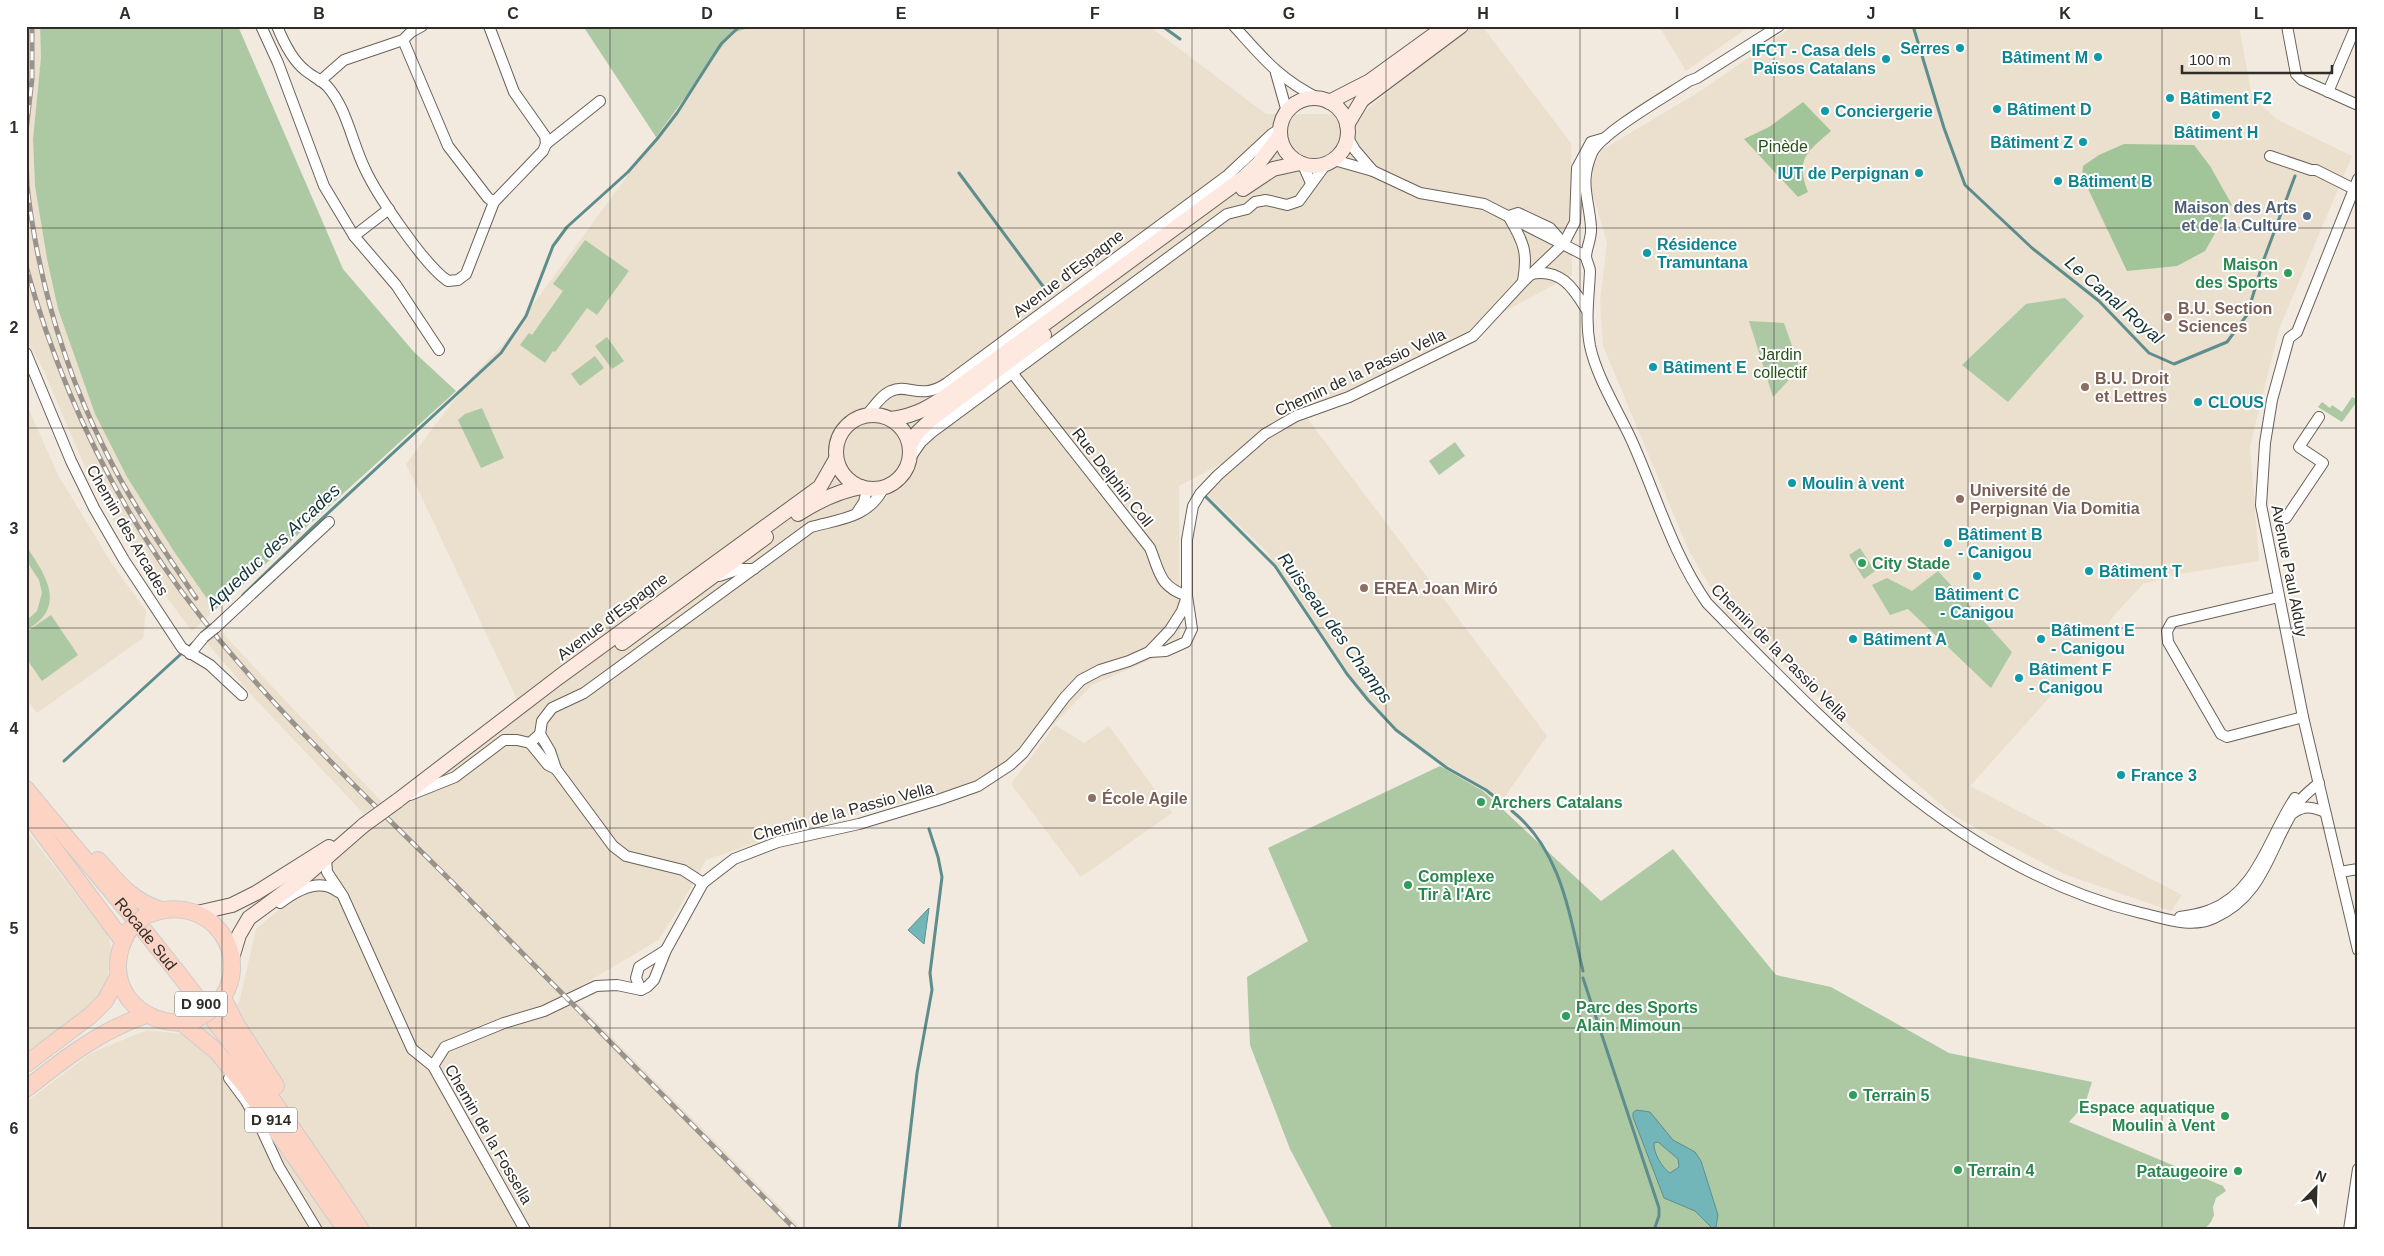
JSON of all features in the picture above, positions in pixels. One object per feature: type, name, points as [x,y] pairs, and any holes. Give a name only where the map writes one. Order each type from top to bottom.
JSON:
[{"type":"main road","points":[[1302,164],[1286,152],[1280,132],[1287,112],[1302,100],[1325,100],[1370,81],[1446,26]]},
{"type":"main road","points":[[910,451],[901,427],[890,420],[878,416],[866,416],[849,424],[842,432],[838,442],[836,459],[845,476],[864,488],[884,487],[896,481],[903,474],[918,432],[934,418],[1260,176],[1274,169],[1330,162],[1341,154],[1348,131],[1362,100],[1461,26]]},
{"type":"main road","points":[[1325,100],[1341,111],[1348,131]]},
{"type":"main road","name":"Avenue d'Espagne","points":[[890,420],[912,416],[928,409],[1243,178],[1259,163],[1280,132]]},
{"type":"main road","name":"Avenue d'Espagne","points":[[232,958],[239,934],[249,918],[302,878],[360,829],[691,579],[820,487],[836,459]]},
{"type":"main road","name":"Avenue d'Espagne","points":[[404,797],[445,774],[815,503],[843,491],[864,488]]},
{"type":"main road","name":"Rocade Sud","points":[[26,777],[127,892],[143,904],[161,910]]},
{"type":"main road","name":"Rocade Sud","points":[[26,789],[162,953],[305,1145],[362,1230]]},
{"type":"main road","name":"Rocade Sud","points":[[26,799],[158,957],[211,1026],[273,1110],[353,1230]]},
{"type":"main road","name":"Rocade Sud","points":[[26,811],[126,936]]},
{"type":"main road","name":"Avenue d'Espagne","points":[[198,913],[232,905],[360,829]]},
{"type":"main road","points":[[31,1060],[91,1015],[106,1001],[118,977],[119,952],[126,936],[144,917],[161,910],[178,908],[198,913],[220,930],[228,943],[232,958],[232,975],[219,1002],[188,1022],[160,1021],[146,1015],[128,999],[118,977]]},
{"type":"main road","name":"D 914","points":[[219,1002],[236,1024],[368,1230]]},
{"type":"main road","points":[[26,1089],[83,1044],[118,1025],[146,1015]]},
{"type":"main road","name":"D 914","points":[[188,1022],[252,1094],[346,1230]]},
{"type":"street","points":[[260,26],[278,63],[324,186],[354,236],[396,285],[439,350]]},
{"type":"street","points":[[277,26],[282,38],[304,69],[327,86],[340,107],[365,169],[388,210],[434,269],[448,282],[458,280],[466,274],[494,202],[543,151],[546,144],[600,101]]},
{"type":"street","points":[[320,81],[344,60],[403,40],[411,32],[422,26]]},
{"type":"street","points":[[489,26],[514,92],[545,136],[546,144]]},
{"type":"street","points":[[1234,26],[1275,72],[1294,86],[1325,100]]},
{"type":"street","name":"Chemin de la Passio Vella","points":[[1780,26],[1697,78],[1688,81],[1604,138],[1593,151],[1586,174],[1586,200],[1592,226],[1586,256],[1590,269],[1586,310],[1590,347],[1597,368],[1645,471],[1674,545],[1688,574],[1707,603],[1854,748],[1935,814],[1998,855],[2038,877],[2068,890],[2119,907],[2175,922],[2212,919],[2242,900],[2251,891],[2267,866],[2300,801],[2319,782]]},
{"type":"street","points":[[2287,26],[2296,74],[2302,80],[2358,105]]},
{"type":"street","points":[[2328,92],[2356,26]]},
{"type":"street","points":[[403,40],[448,146],[488,198],[494,202]]},
{"type":"street","points":[[1275,72],[1283,92],[1287,112]]},
{"type":"street","points":[[1348,131],[1354,150],[1373,171]]},
{"type":"street","name":"Avenue d'Espagne","points":[[866,416],[890,391],[897,389],[928,392],[938,389],[955,378],[1228,176],[1272,134],[1280,132]]},
{"type":"street","name":"Chemin de la Passio Vella","points":[[641,990],[654,980],[666,950],[703,883],[734,859],[755,850],[859,824],[978,786],[1010,765],[1023,753],[1065,697],[1085,676],[1149,652],[1170,630],[1182,611],[1187,596],[1189,523],[1196,498],[1218,475],[1265,434],[1296,416],[1349,397],[1473,336],[1526,278],[1564,243],[1575,222],[1576,168],[1591,142],[1604,138]]},
{"type":"street","points":[[2270,156],[2316,170],[2343,182],[2352,189]]},
{"type":"street","points":[[910,451],[1226,214],[1247,209],[1255,202],[1266,200],[1287,204],[1299,201],[1311,183],[1330,162],[1373,171],[1420,193],[1484,204],[1509,216],[1523,241],[1526,278],[1544,272],[1561,277],[1572,287],[1586,310]]},
{"type":"street","points":[[1302,164],[1311,183]]},
{"type":"street","name":"Avenue Paul Alduy","points":[[2357,944],[2303,718],[2261,505],[2263,452],[2272,400],[2289,338],[2297,332],[2352,189],[2358,179]]},
{"type":"street","points":[[354,236],[388,210]]},
{"type":"street","points":[[1509,216],[1518,213],[1550,228],[1564,243],[1586,256]]},
{"type":"street","name":"Chemin des Arcades","points":[[26,354],[56,428],[94,508],[124,560],[182,648],[210,665],[242,694]]},
{"type":"street","name":"Rue Delphin Coll","points":[[1013,374],[1150,548],[1163,582],[1172,590],[1187,596]]},
{"type":"street","points":[[2286,518],[2323,463],[2299,447],[2319,417]]},
{"type":"street","points":[[703,883],[683,870],[626,856],[613,846],[556,769],[550,751],[540,734],[542,721],[552,708],[584,693],[811,527],[839,522],[854,516],[870,506],[884,487]]},
{"type":"street","points":[[854,516],[864,502],[864,488]]},
{"type":"street","points":[[190,654],[204,637],[328,522]]},
{"type":"street","points":[[690,593],[729,572],[740,569],[754,569]]},
{"type":"street","points":[[1149,652],[1166,651],[1186,642],[1192,629],[1187,596]]},
{"type":"street","points":[[2279,597],[2172,622],[2167,631],[2168,642],[2222,734],[2227,737],[2303,718]]},
{"type":"street","points":[[540,734],[530,743],[548,764],[556,769]]},
{"type":"street","name":"Avenue d'Espagne","points":[[404,797],[455,776],[504,740],[530,743]]},
{"type":"street","points":[[2169,919],[2208,911],[2243,888],[2296,796],[2308,784],[2319,782]]},
{"type":"street","points":[[2292,814],[2302,807],[2308,806],[2325,812]]},
{"type":"street","name":"Chemin de la Fossella","points":[[326,858],[327,872],[343,896],[412,1049],[433,1066],[525,1230]]},
{"type":"street","points":[[2340,872],[2358,869]]},
{"type":"street","points":[[259,910],[275,906],[315,884],[330,886],[343,896]]},
{"type":"street","points":[[641,990],[636,978],[639,966],[666,950]]},
{"type":"street","points":[[433,1066],[445,1047],[504,1023],[544,1011],[596,986],[617,984],[641,990]]},
{"type":"street","points":[[210,1045],[215,1059],[250,1109],[279,1167],[317,1230]]},
{"type":"street","points":[[2349,1230],[2358,1169]]},
{"type":"shaded area","points":[[26,26],[40,26],[41,57],[33,139],[35,186],[47,259],[58,309],[95,414],[127,477],[175,553],[215,610],[192,631],[129,547],[93,486],[44,371],[26,339]]},
{"type":"shaded area","points":[[756,26],[1149,26],[1266,114],[1362,114],[1466,26],[1482,26],[1571,143],[1572,275],[1307,418],[1547,736],[1502,801],[1487,789],[1446,765],[1397,729],[1369,700],[1348,674],[1266,551],[1205,493],[1270,438],[1179,486],[1180,647],[1092,685],[1004,776],[776,836],[706,860],[678,910],[658,940],[556,1001],[563,1008],[577,1002],[803,1230],[26,1230],[26,1102],[91,1053],[147,1030],[190,1035],[239,1003],[256,929],[391,813],[517,699],[406,464],[470,379],[507,340],[732,33]]},
{"type":"shaded area","points":[[1659,26],[1750,26],[1686,71]]},
{"type":"shaded area","name":"Université de Perpignan Via Domitia","points":[[1793,26],[2239,26],[2252,97],[2278,120],[2352,156],[2279,329],[2250,446],[2259,561],[2180,574],[2143,584],[2116,613],[2066,679],[1970,786],[2182,895],[2171,911],[2064,874],[1954,816],[1848,724],[1727,614],[1689,551],[1603,346],[1600,301],[1607,243],[1591,188],[1593,167],[1602,150],[1707,87]]},
{"type":"shaded area","points":[[26,403],[58,475],[112,564],[146,611],[143,638],[37,713],[26,698]]},
{"type":"shaded area","points":[[220,630],[382,802],[364,814],[257,701],[207,643]]},
{"type":"shaded area","name":"École Agile","points":[[1055,725],[1084,743],[1109,726],[1172,813],[1081,877],[1011,784]]},
{"type":"shaded area","points":[[26,830],[108,936],[111,947],[108,977],[102,993],[91,1007],[26,1052]]},
{"type":"green space","points":[[40,26],[238,26],[343,269],[414,352],[456,391],[215,610],[175,553],[127,477],[95,414],[58,309],[47,259],[35,186],[33,139],[41,57]]},
{"type":"green space","points":[[583,26],[756,26],[732,33],[656,137]]},
{"type":"green space","name":"Pinède","points":[[1803,102],[1831,131],[1815,145],[1806,157],[1803,164],[1803,172],[1808,192],[1798,197],[1744,139],[1769,127]]},
{"type":"green space","points":[[2124,144],[2194,145],[2210,166],[2232,205],[2224,209],[2225,216],[2205,251],[2177,266],[2127,271],[2082,176],[2083,166],[2099,155]]},
{"type":"green space","points":[[585,240],[629,271],[597,315],[587,308],[545,363],[520,345],[529,333],[532,335],[563,291],[553,284]]},
{"type":"green space","points":[[2065,298],[2084,316],[2008,402],[1962,365],[2026,304]]},
{"type":"green space","name":"Jardin collectif","points":[[1749,321],[1784,323],[1800,368],[1773,397]]},
{"type":"green space","points":[[607,337],[624,361],[612,369],[595,346]]},
{"type":"green space","points":[[595,356],[604,368],[580,386],[571,374]]},
{"type":"green space","points":[[2352,397],[2358,400],[2342,422],[2318,407],[2322,402],[2330,408],[2332,405],[2342,412]]},
{"type":"green space","points":[[482,408],[504,458],[481,468],[458,420],[465,414]]},
{"type":"green space","points":[[1455,442],[1465,456],[1439,475],[1429,461]]},
{"type":"green space","points":[[26,546],[46,580],[50,601],[47,612],[39,621],[26,630],[26,621],[37,611],[42,593],[39,580],[26,560]]},
{"type":"green space","name":"City Stade","points":[[1860,548],[1875,571],[1864,579],[1849,555]]},
{"type":"green space","points":[[1938,571],[2012,652],[1991,688],[1908,609],[1890,615],[1872,585],[1887,578],[1912,591]]},
{"type":"green space","points":[[51,615],[78,655],[42,681],[26,658],[26,632]]},
{"type":"green space","name":"Parc des Sports Alain Mimoun","points":[[1440,766],[1483,791],[1601,901],[1673,849],[1776,975],[1831,987],[1949,1053],[2092,1082],[2085,1104],[2069,1122],[2223,1186],[2226,1191],[2216,1198],[2213,1207],[2214,1215],[2211,1222],[2204,1230],[1333,1230],[1290,1149],[1250,1045],[1247,977],[1308,941],[1268,848]]},
{"type":"water","points":[[929,908],[924,944],[908,930]]},
{"type":"water","points":[[1636,1110],[1650,1112],[1673,1140],[1695,1152],[1701,1161],[1718,1215],[1716,1227],[1712,1228],[1695,1211],[1664,1198],[1633,1113]],"holes":[[[1658,1142],[1678,1159],[1679,1167],[1670,1173],[1659,1160],[1654,1143]]]},
{"type":"waterway","points":[[243,595],[313,527],[501,353],[526,316],[553,246],[567,227],[628,172],[657,139],[677,113],[721,44],[740,26]]},
{"type":"waterway","points":[[862,26],[869,26]]},
{"type":"waterway","points":[[1162,26],[1180,39]]},
{"type":"waterway","name":"Le Canal Royal","points":[[1913,26],[1944,128],[1965,185],[2032,248],[2099,301],[2149,353],[2174,364],[2227,342],[2247,315],[2264,259],[2295,176]]},
{"type":"waterway","name":"Ruisseau des Champs","points":[[959,173],[1048,293]]},
{"type":"waterway","name":"Ruisseau des Champs","points":[[1204,495],[1275,566],[1347,674],[1396,730],[1447,768],[1486,790],[1501,802]]},
{"type":"waterway","name":"Aqueduc des Arcades","points":[[64,761],[193,643]]},
{"type":"waterway","name":"Ruisseau des Champs","points":[[1512,811],[1529,827],[1542,844],[1552,863],[1561,884],[1583,971]]},
{"type":"waterway","points":[[899,1230],[917,1073],[932,990],[930,973],[942,877],[929,829]]},
{"type":"waterway","name":"Ruisseau des Champs","points":[[1583,978],[1659,1208],[1659,1216],[1654,1230]]},
{"type":"railway","points":[[26,132],[32,79],[32,26]]},
{"type":"railway","points":[[26,157],[27,182]]},
{"type":"railway","points":[[26,176],[44,283],[76,386],[90,419],[126,490],[196,598]]},
{"type":"railway","points":[[26,266],[57,360],[96,450],[144,536],[171,577],[201,617],[260,687],[324,755],[796,1230]]},
{"type":"place","name":"Serres","points":[[1960,48]]},
{"type":"place","name":"Bâtiment M","points":[[2098,57]]},
{"type":"place","name":"IFCT - Casa dels Països Catalans","points":[[1886,59]]},
{"type":"place","name":"Bâtiment F2","points":[[2170,98]]},
{"type":"place","name":"Bâtiment D","points":[[1997,109]]},
{"type":"place","name":"Conciergerie","points":[[1825,111]]},
{"type":"place","name":"Bâtiment H","points":[[2216,115]]},
{"type":"place","name":"Bâtiment Z","points":[[2083,142]]},
{"type":"place","name":"IUT de Perpignan","points":[[1919,173]]},
{"type":"place","name":"Bâtiment B","points":[[2058,181]]},
{"type":"place","name":"Maison des Arts et de la Culture","points":[[2307,216]]},
{"type":"place","name":"Résidence Tramuntana","points":[[1647,253]]},
{"type":"place","name":"Maison des Sports","points":[[2288,273]]},
{"type":"place","name":"B.U. Section Sciences","points":[[2168,317]]},
{"type":"place","name":"Bâtiment E","points":[[1653,367]]},
{"type":"place","name":"B.U. Droit et Lettres","points":[[2085,387]]},
{"type":"place","name":"CLOUS","points":[[2198,402]]},
{"type":"place","name":"Moulin à vent","points":[[1792,483]]},
{"type":"place","name":"Université de Perpignan Via Domitia","points":[[1960,499]]},
{"type":"place","name":"Bâtiment B - Canigou","points":[[1948,543]]},
{"type":"place","name":"City Stade","points":[[1862,563]]},
{"type":"place","name":"Bâtiment T","points":[[2089,571]]},
{"type":"place","name":"Bâtiment C - Canigou","points":[[1977,576]]},
{"type":"place","name":"EREA Joan Miró","points":[[1364,588]]},
{"type":"place","name":"Bâtiment A","points":[[1853,639]]},
{"type":"place","name":"Bâtiment E - Canigou","points":[[2041,639]]},
{"type":"place","name":"Bâtiment F - Canigou","points":[[2019,678]]},
{"type":"place","name":"France 3","points":[[2121,775]]},
{"type":"place","name":"École Agile","points":[[1092,798]]},
{"type":"place","name":"Archers Catalans","points":[[1481,802]]},
{"type":"place","name":"Complexe Tir à l'Arc","points":[[1408,885]]},
{"type":"place","name":"Parc des Sports Alain Mimoun","points":[[1566,1016]]},
{"type":"place","name":"Terrain 5","points":[[1853,1095]]},
{"type":"place","name":"Espace aquatique Moulin à Vent","points":[[2225,1116]]},
{"type":"place","name":"Terrain 4","points":[[1958,1170]]},
{"type":"place","name":"Pataugeoire","points":[[2238,1171]]}]
